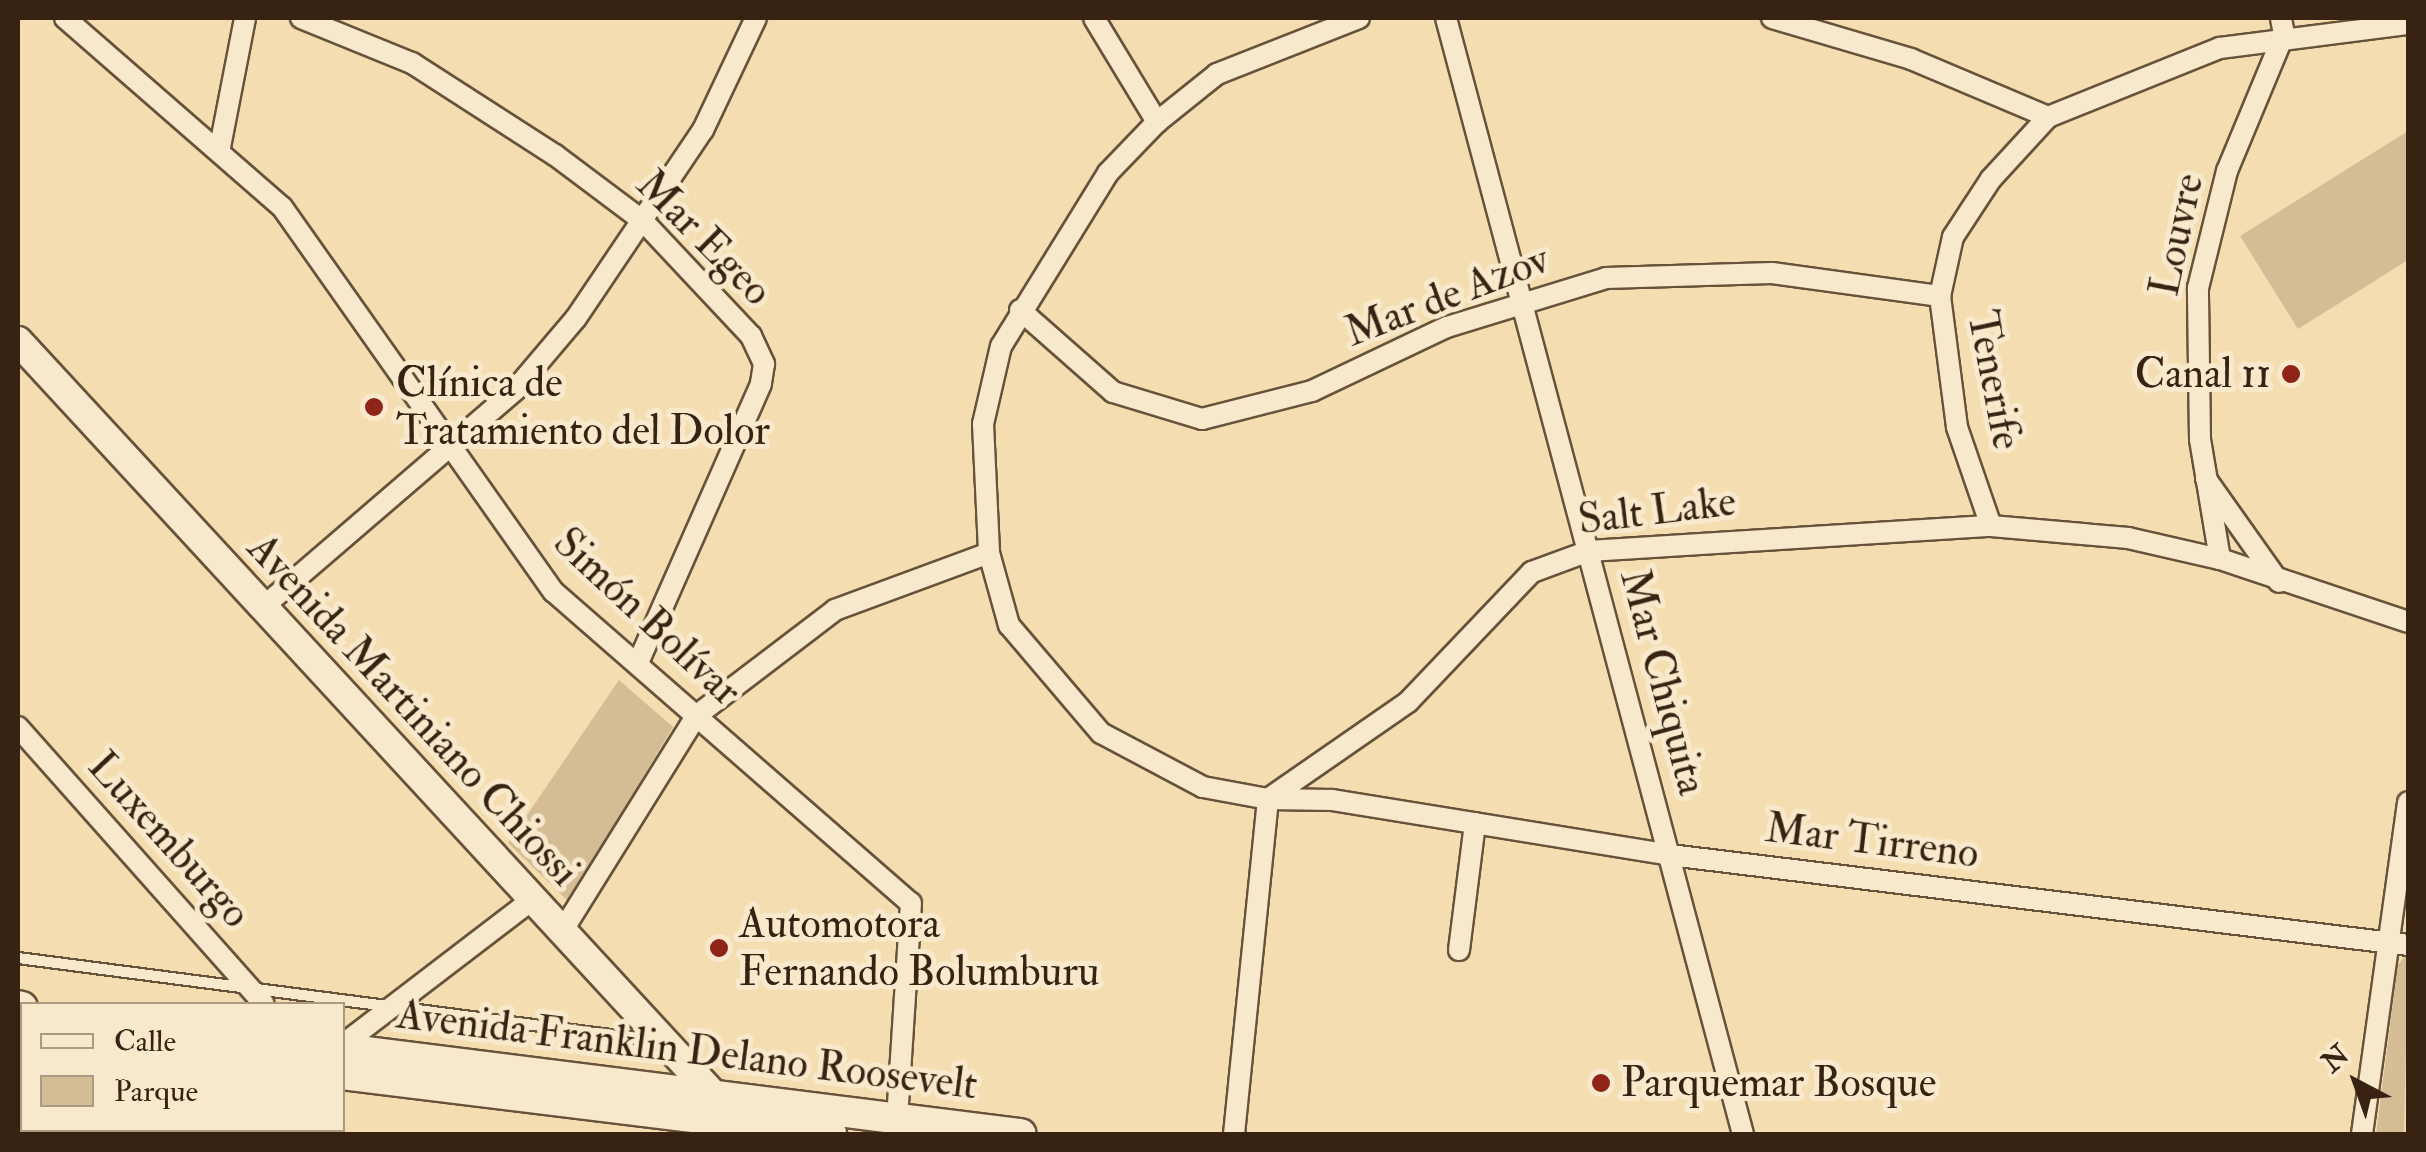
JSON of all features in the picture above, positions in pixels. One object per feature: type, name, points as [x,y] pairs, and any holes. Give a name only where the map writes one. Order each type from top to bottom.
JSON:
[{"type":"main road","name":"Avenida Franklin Delano Roosevelt","points":[[345,1047],[1021,1134]]},
{"type":"main road","name":"Avenida Franklin Delano Roosevelt","points":[[345,1074],[742,1127],[831,1134]]},
{"type":"street","name":"Simón Bolívar","points":[[65,18],[220,147],[326,262],[531,566],[911,903],[897,1118]]},
{"type":"street","points":[[220,147],[244,18]]},
{"type":"street","name":"Mar Egeo","points":[[301,18],[412,63],[643,221],[721,298],[764,364],[720,487],[639,660]]},
{"type":"street","points":[[264,607],[515,390],[643,221],[704,130],[756,18]]},
{"type":"street","points":[[1094,18],[1157,122]]},
{"type":"street","name":"Mar Tirreno","points":[[1359,18],[1217,74],[1157,122],[1108,173],[1020,310],[988,385],[983,424],[989,553],[1008,624],[1102,733],[1203,788],[1268,799],[1332,800],[1670,855],[2399,944]]},
{"type":"street","name":"Mar Chiquita","points":[[1446,18],[1743,1134]]},
{"type":"street","points":[[1772,18],[1911,59],[2048,118]]},
{"type":"street","name":"Tenerife","points":[[1992,526],[1957,428],[1940,296],[1953,237],[2048,118],[2283,26],[2408,24]]},
{"type":"street","name":"Louvre","points":[[2220,559],[2204,478],[2198,288],[2228,171],[2283,26]]},
{"type":"street","name":"Mar de Azov","points":[[1020,310],[1113,392],[1202,419],[1312,390],[1524,300],[1692,269],[1940,296]]},
{"type":"street","name":"Avenida Martiniano Chiossi","points":[[18,341],[742,1127]]},
{"type":"street","points":[[2204,478],[2279,582]]},
{"type":"street","points":[[2211,528],[2236,520]]},
{"type":"street","name":"Salt Lake","points":[[1268,799],[1408,702],[1532,572],[1589,551],[1992,526],[2128,538],[2220,559],[2279,582],[2408,622]]},
{"type":"street","points":[[564,930],[696,716],[835,610],[989,553]]},
{"type":"street","name":"Luxemburgo","points":[[18,727],[259,998]]},
{"type":"street","points":[[1234,1134],[1268,799]]},
{"type":"street","points":[[2362,1134],[2399,944],[2408,802]]},
{"type":"street","points":[[1459,950],[1474,823]]},
{"type":"street","points":[[345,1045],[534,898]]},
{"type":"lane","points":[[18,958],[259,998],[319,1002]]},
{"type":"lane","points":[[345,1004],[664,1042]]},
{"type":"green space","points":[[2408,131],[2408,260],[2298,329],[2240,236]]},
{"type":"green space","points":[[619,680],[673,727],[568,901],[508,843]]},
{"type":"green space","points":[[2408,952],[2404,1134],[2376,1134],[2398,965]]},
{"type":"place","name":"Canal 11","points":[[2291,374]]},
{"type":"place","name":"Clínica de Tratamiento del Dolor","points":[[374,407]]},
{"type":"place","name":"Automotora Fernando Bolumburu","points":[[719,948]]},
{"type":"place","name":"Parquemar Bosque","points":[[1601,1083]]}]
